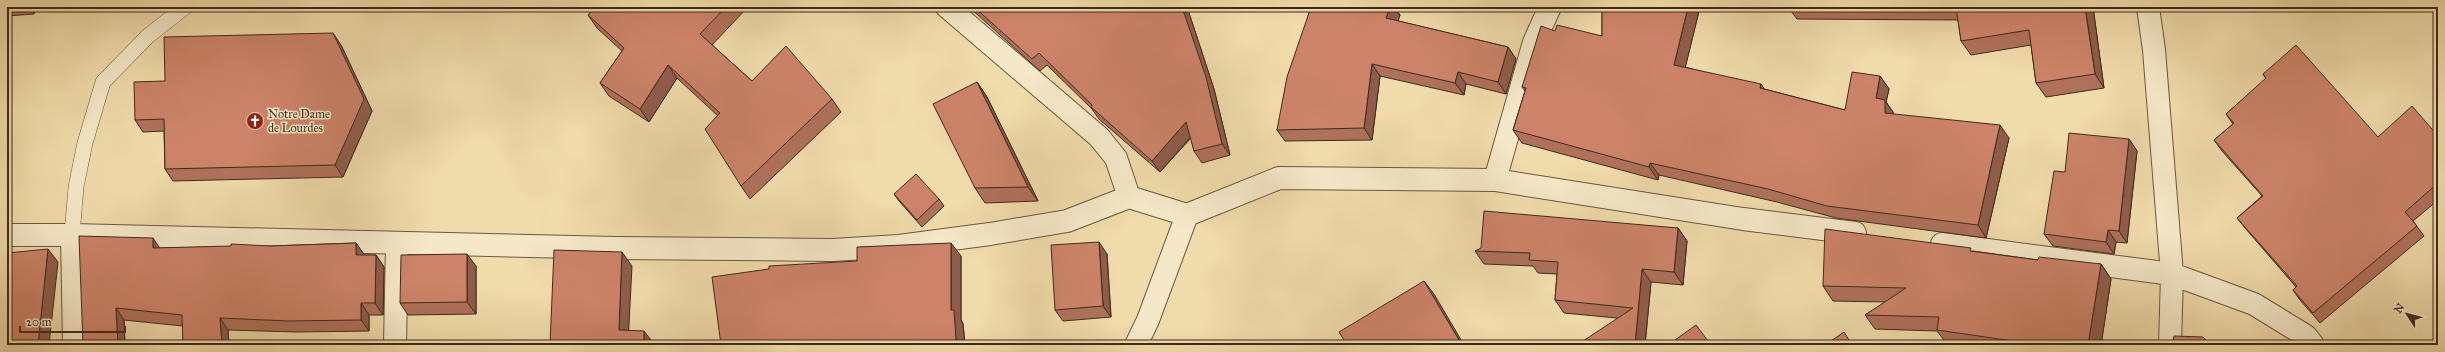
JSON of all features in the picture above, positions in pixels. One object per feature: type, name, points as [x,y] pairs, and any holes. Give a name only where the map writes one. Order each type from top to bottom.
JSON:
[{"type":"street","points":[[947,7],[1099,137],[1116,158],[1128,197]]},
{"type":"street","points":[[1495,180],[1534,42],[1550,7]]},
{"type":"street","points":[[2148,7],[2154,50],[2172,274],[2170,345]]},
{"type":"street","points":[[7,235],[832,250],[899,246],[990,234],[1066,221],[1128,197],[1187,216],[1279,178],[1495,180],[1743,219],[1876,236]]},
{"type":"street","points":[[1136,345],[1163,284],[1187,216]]},
{"type":"street","points":[[72,235],[74,345]]},
{"type":"street","points":[[1922,242],[2172,274],[2254,304],[2306,336],[2313,345]]},
{"type":"street","points":[[395,345],[398,243]]},
{"type":"lane","points":[[72,235],[78,180],[103,82],[148,36],[185,7]]},
{"type":"building","points":[[595,7],[726,7],[700,34],[752,81],[786,46],[832,99],[741,186],[705,129],[720,113],[668,65],[640,109],[600,83],[624,48],[588,15]]},
{"type":"building","points":[[974,7],[1182,7],[1206,77],[1222,144],[1194,151],[1186,122],[1152,161],[1091,107],[1092,105],[1039,53],[1032,59]]},
{"type":"building","points":[[1311,7],[1390,7],[1386,18],[1508,47],[1498,82],[1458,72],[1455,83],[1372,64],[1364,128],[1277,130],[1287,77]]},
{"type":"building","points":[[1602,7],[1688,7],[1674,65],[1761,84],[1760,88],[1845,110],[1852,72],[1880,76],[1876,98],[1885,100],[1885,113],[2000,125],[1978,225],[1827,206],[1768,189],[1650,163],[1649,167],[1513,130],[1526,88],[1522,87],[1541,26],[1555,31],[1557,25],[1602,36]]},
{"type":"building","points":[[1956,7],[2085,7],[2095,74],[2036,83],[2029,30],[1961,41]]},
{"type":"building","name":"Notre Dame de Lourdes","points":[[333,33],[364,99],[335,165],[165,169],[164,119],[135,120],[134,82],[165,81],[164,37]]},
{"type":"building","points":[[2296,45],[2378,137],[2412,106],[2438,136],[2438,183],[2405,212],[2417,226],[2313,313],[2293,290],[2297,286],[2237,218],[2263,196],[2214,140],[2234,123],[2226,114],[2266,78],[2263,74]]},
{"type":"building","points":[[977,82],[1028,187],[975,188],[933,104]]},
{"type":"building","points":[[2069,133],[2129,139],[2119,231],[2108,230],[2106,242],[2044,234],[2054,171],[2065,172]]},
{"type":"building","points":[[916,174],[939,199],[917,220],[894,194]]},
{"type":"building","points":[[1484,211],[1678,228],[1674,272],[1642,269],[1635,345],[1577,345],[1633,308],[1555,300],[1558,262],[1529,260],[1530,253],[1475,251],[1481,248]]},
{"type":"building","points":[[1825,229],[1971,248],[1970,251],[2038,260],[2039,257],[2101,264],[2088,345],[2041,345],[1937,330],[1939,317],[1865,315],[1906,288],[1823,286]]},
{"type":"building","points":[[79,236],[153,238],[153,248],[231,246],[231,244],[270,246],[356,243],[356,255],[376,255],[375,303],[361,303],[361,320],[288,321],[220,318],[222,345],[183,345],[182,315],[116,308],[118,345],[83,345]]},
{"type":"building","points":[[1099,242],[1103,306],[1055,310],[1051,245]]},
{"type":"building","points":[[951,243],[951,310],[954,310],[956,340],[953,341],[953,345],[773,345],[773,343],[757,345],[721,345],[712,277],[769,269],[769,266],[857,261],[857,247]]},
{"type":"building","points":[[48,249],[38,345],[7,345],[7,253]]},
{"type":"building","points":[[554,250],[622,252],[619,330],[644,331],[644,345],[550,345]]},
{"type":"building","points":[[467,254],[467,302],[400,303],[401,255]]},
{"type":"building","points":[[1424,281],[1462,345],[1347,345],[1339,332]]},
{"type":"building","points":[[1696,325],[1711,345],[1668,345]]},
{"type":"building","points":[[1844,332],[1852,345],[1825,345]]},
{"type":"building","points":[[2174,336],[2203,337],[2211,345],[2166,345],[2173,341]]},
{"type":"place","name":"Notre Dame de Lourdes","points":[[255,121]]}]
